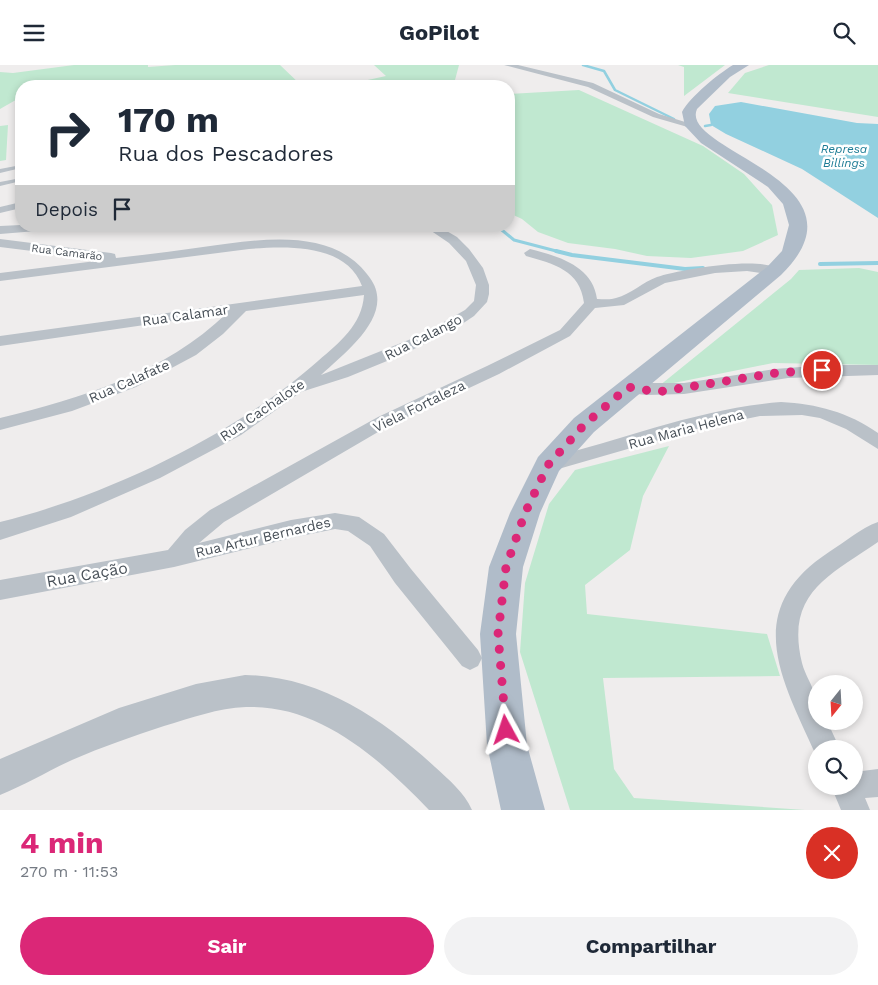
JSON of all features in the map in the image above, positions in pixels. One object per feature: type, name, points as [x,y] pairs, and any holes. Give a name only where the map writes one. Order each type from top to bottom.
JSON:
[{"type":"main road","points":[[523,810],[507,745],[498,634],[506,567],[525,513],[548,465],[584,425],[628,387],[774,271],[791,253],[796,243],[798,230],[797,216],[786,194],[741,161],[708,141],[692,127],[689,114],[694,105],[729,71],[743,65]]},
{"type":"street","points":[[508,65],[601,89],[664,120],[692,127]]},
{"type":"street","points":[[0,210],[15,206]]},
{"type":"street","points":[[0,230],[15,229]]},
{"type":"street","name":"Rua Calango","points":[[296,389],[330,379],[440,332],[470,313],[480,302],[483,292],[482,280],[473,262],[453,240],[440,232]]},
{"type":"street","name":"Rua Camarão","points":[[0,243],[133,261]]},
{"type":"street","points":[[0,277],[249,245],[308,245],[344,258],[358,271],[371,289]]},
{"type":"street","points":[[530,253],[567,265],[578,273],[587,283],[592,304],[619,302],[661,280],[715,269],[747,267],[774,271]]},
{"type":"street","name":"Rua Cachalote","points":[[0,531],[102,496],[199,452],[279,403],[348,342],[368,318],[372,299],[371,289]]},
{"type":"street","name":"Rua Calamar","points":[[0,341],[371,289]]},
{"type":"street","name":"Viela Fortaleza","points":[[174,558],[192,536],[217,516],[384,421],[565,333],[592,304]]},
{"type":"street","name":"Rua Calafate","points":[[0,423],[41,415],[102,395],[152,373],[178,360],[211,337],[242,307]]},
{"type":"street","points":[[628,387],[657,392],[776,373],[838,369],[878,370]]},
{"type":"street","name":"Rua Maria Helena","points":[[548,465],[726,416],[775,409],[803,409],[826,414],[864,431],[878,441]]},
{"type":"street","name":"Rua Artur Bernardes","points":[[174,558],[291,529],[335,521],[352,523],[377,540],[403,576],[470,658]]},
{"type":"street","points":[[823,740],[794,678],[785,637],[793,600],[809,580],[878,531]]},
{"type":"street","name":"Rua Cação","points":[[0,590],[174,558]]},
{"type":"street","points":[[0,778],[53,750],[117,724],[209,697],[256,691],[307,701],[333,712],[368,732],[412,769],[454,810]]},
{"type":"street","points":[[863,784],[878,783]]},
{"type":"street","points":[[848,795],[856,810]]},
{"type":"lane","points":[[0,171],[15,168]]},
{"type":"lane","points":[[0,184],[15,181]]},
{"type":"green space","points":[[74,65],[148,65],[148,67],[175,65],[280,65],[296,80],[15,80],[15,100],[0,109],[0,72],[13,73]]},
{"type":"green space","points":[[374,65],[459,65],[455,80],[368,80],[386,76]]},
{"type":"green space","points":[[678,65],[725,65],[684,96],[684,67]]},
{"type":"green space","points":[[769,65],[878,65],[878,117],[728,93],[745,73]]},
{"type":"green space","points":[[579,90],[703,146],[744,174],[772,205],[778,235],[743,251],[691,258],[647,256],[615,249],[568,243],[538,232],[515,216],[515,94]]},
{"type":"green space","points":[[8,125],[6,160],[0,161],[0,126]]},
{"type":"green space","points":[[859,268],[878,272],[878,365],[773,363],[659,386],[791,279],[799,270]]},
{"type":"green space","points":[[669,446],[643,496],[630,550],[585,585],[587,614],[767,634],[780,676],[603,678],[614,769],[634,798],[805,810],[570,810],[520,652],[525,583],[549,504],[575,470]]},
{"type":"water","name":"Represa Billings","points":[[741,102],[857,123],[878,124],[878,218],[802,169],[726,134],[711,125],[709,114],[715,106]]},
{"type":"waterway","points":[[583,65],[604,71],[615,90],[674,119]]},
{"type":"waterway","points":[[705,126],[711,125]]},
{"type":"waterway","points":[[504,232],[514,240],[560,252]]},
{"type":"waterway","points":[[556,251],[560,252]]},
{"type":"waterway","points":[[560,252],[685,269],[703,268]]},
{"type":"waterway","points":[[820,264],[878,263]]},
{"type":"route","points":[[506,730],[498,634],[506,567],[525,513],[548,465],[568,441],[628,387],[657,392],[776,373],[822,370]]}]
